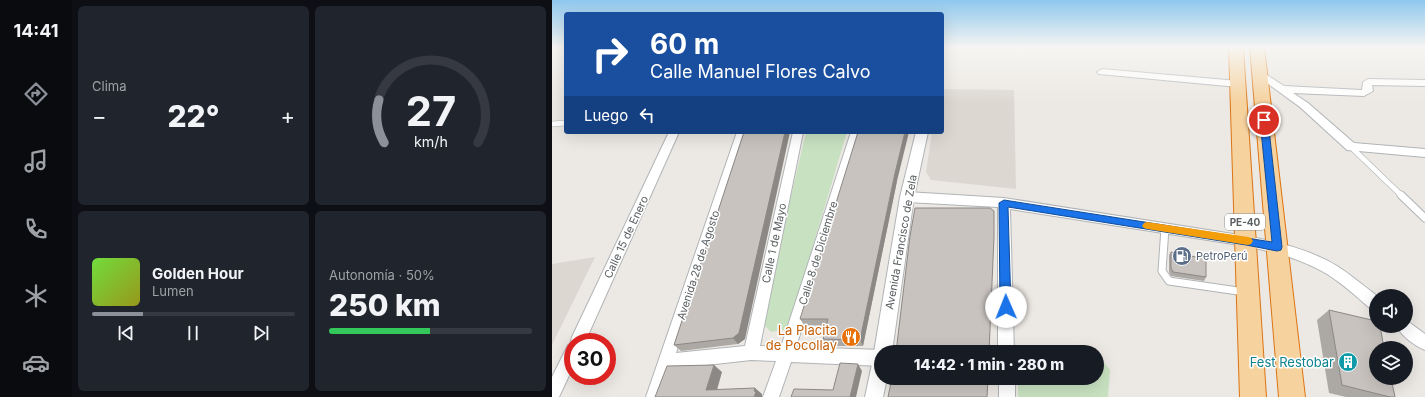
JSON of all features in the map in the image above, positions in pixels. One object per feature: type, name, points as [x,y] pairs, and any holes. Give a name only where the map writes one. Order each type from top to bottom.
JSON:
[{"type":"highway","name":"PE-40","points":[[1237,66],[1254,397]]},
{"type":"highway","name":"PE-40","points":[[1259,66],[1292,397]]},
{"type":"street","points":[[1263,66],[1282,89],[1304,105],[1351,147],[1425,153]]},
{"type":"street","points":[[1102,72],[1238,84]]},
{"type":"street","points":[[1282,89],[1364,93],[1368,91],[1368,82],[1425,83]]},
{"type":"street","name":"Calle 15 de Enero","points":[[581,333],[673,134]]},
{"type":"street","name":"Avenida 28 de Agosto","points":[[654,397],[741,134]]},
{"type":"street","name":"Calle 1 de Mayo","points":[[751,353],[798,134]]},
{"type":"street","name":"Calle 8 de Diciembre","points":[[771,397],[855,134]]},
{"type":"street","name":"Avenida Francisco de Zela","points":[[884,345],[907,197],[922,134]]},
{"type":"street","points":[[907,197],[1004,203],[1277,247],[1314,261],[1333,271],[1369,299]]},
{"type":"street","points":[[1004,203],[1006,345]]},
{"type":"street","points":[[1413,333],[1425,343]]},
{"type":"street","points":[[666,362],[751,353],[874,358]]},
{"type":"street","points":[[552,395],[564,369]]},
{"type":"street","points":[[874,397],[877,385]]},
{"type":"street","points":[[1007,385],[1007,397]]},
{"type":"lane","points":[[552,124],[564,123]]},
{"type":"lane","points":[[1351,147],[1425,218]]},
{"type":"lane","points":[[1165,228],[1162,271],[1169,281],[1248,292]]},
{"type":"shaded area","points":[[944,89],[1014,90],[1016,189],[931,180],[926,172],[932,134],[944,134]]},
{"type":"shaded area","points":[[595,257],[552,345],[552,264]]},
{"type":"green space","points":[[806,134],[846,134],[790,323],[784,330],[771,332],[765,326],[784,226]]},
{"type":"green space","points":[[1104,363],[1110,370],[1108,397],[1018,397],[1018,385],[1104,385]]},
{"type":"building","points":[[743,134],[785,134],[739,333],[733,338],[674,345]]},
{"type":"building","points":[[857,134],[905,134],[860,340],[823,339],[828,319],[800,319]]},
{"type":"building","points":[[915,208],[990,208],[994,211],[989,345],[897,345],[910,236]]},
{"type":"building","points":[[1171,252],[1206,259],[1206,277],[1173,272],[1171,268]]},
{"type":"building","points":[[1329,310],[1369,319],[1369,333],[1381,333],[1383,341],[1369,341],[1369,385],[1392,385],[1395,397],[1342,385]]},
{"type":"building","points":[[840,363],[858,364],[850,397],[791,397],[794,389],[833,390]]},
{"type":"building","points":[[714,365],[706,390],[755,388],[754,391],[756,392],[754,397],[655,397],[667,366]]},
{"type":"building","points":[[891,385],[988,385],[987,397],[888,397]]},
{"type":"slow traffic","points":[[1147,226],[1248,241]]},
{"type":"place","name":"PetroPerú","points":[[1182,256]]},
{"type":"place","name":"La Placita de Pocollay","points":[[851,337]]},
{"type":"place","name":"Fest Restobar","points":[[1348,362]]},
{"type":"route","points":[[1006,307],[1004,203],[1277,247],[1264,120]]}]
